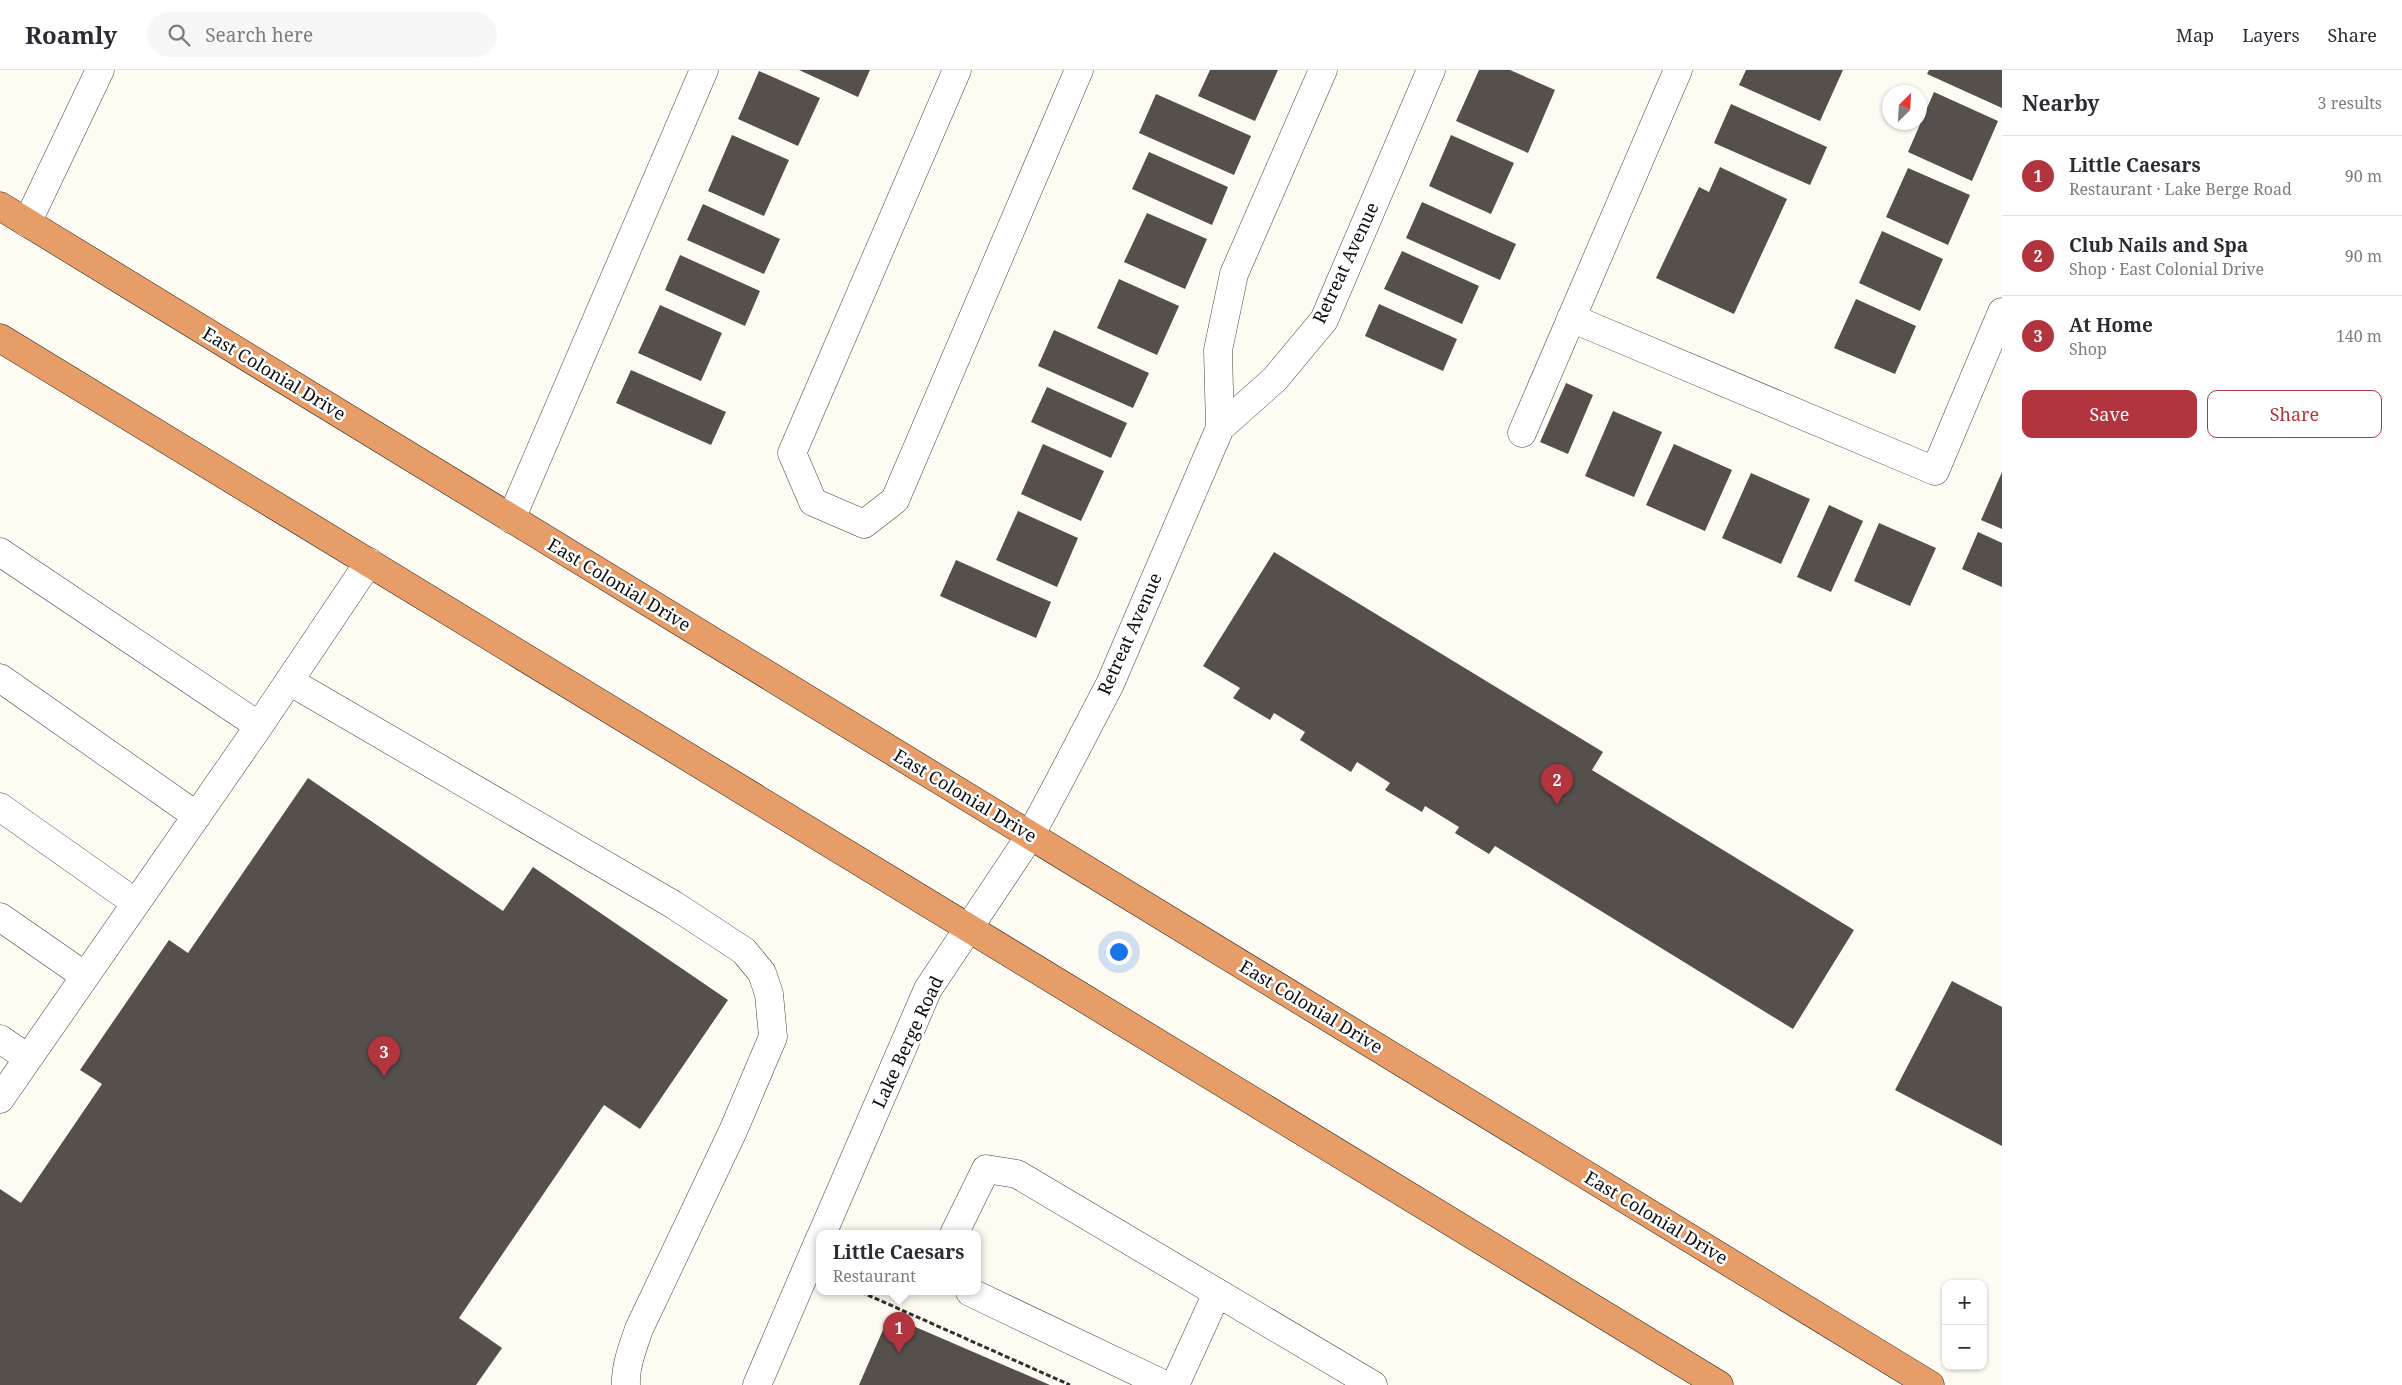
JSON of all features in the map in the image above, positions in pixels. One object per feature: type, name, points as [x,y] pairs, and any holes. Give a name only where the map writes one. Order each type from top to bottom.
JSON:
[{"type":"highway","name":"East Colonial Drive","points":[[0,206],[1930,1385]]},
{"type":"highway","points":[[0,338],[1719,1385]]},
{"type":"street","points":[[27,223],[100,70]]},
{"type":"street","points":[[511,519],[704,70]]},
{"type":"street","points":[[957,70],[792,453],[813,502],[864,524],[896,500],[1074,72]]},
{"type":"street","name":"Retreat Avenue","points":[[1030,836],[1110,684],[1220,428],[1218,350],[1234,274],[1323,70]]},
{"type":"street","name":"Retreat Avenue","points":[[1220,428],[1275,379],[1324,320],[1432,70]]},
{"type":"street","points":[[1522,433],[1678,70]]},
{"type":"street","points":[[1571,318],[1935,471],[2002,312]]},
{"type":"street","points":[[0,552],[259,726]]},
{"type":"street","points":[[0,1099],[259,726],[369,562]]},
{"type":"street","points":[[0,678],[197,816]]},
{"type":"street","points":[[289,681],[674,905],[744,951],[762,973],[770,994],[773,1037],[733,1131],[639,1329],[631,1353],[626,1385]]},
{"type":"street","points":[[0,807],[136,903]]},
{"type":"street","name":"Lake Berge Road","points":[[824,1230],[928,989],[1030,836]]},
{"type":"street","points":[[0,917],[86,976]]},
{"type":"street","points":[[0,1039],[28,1058]]},
{"type":"street","points":[[956,1230],[986,1169],[1017,1174],[1373,1385]]},
{"type":"street","points":[[756,1385],[816,1247]]},
{"type":"street","points":[[1175,1385],[1217,1293]]},
{"type":"street","points":[[976,1295],[1165,1385]]},
{"type":"path","points":[[868,1295],[1070,1385]]},
{"type":"building","points":[[799,70],[870,70],[858,97]]},
{"type":"building","points":[[1210,70],[1278,70],[1255,121],[1198,96]]},
{"type":"building","points":[[1479,70],[1510,70],[1555,90],[1528,153],[1456,121]]},
{"type":"building","points":[[1746,70],[1843,70],[1820,121],[1739,85]]},
{"type":"building","points":[[1929,70],[2002,70],[2002,108],[1927,74]]},
{"type":"building","points":[[759,71],[820,98],[798,146],[738,119]]},
{"type":"building","points":[[1934,92],[1998,121],[1972,181],[1908,152],[1918,130],[1927,130],[1927,108]]},
{"type":"building","points":[[1156,94],[1251,136],[1234,175],[1139,133]]},
{"type":"building","points":[[1731,104],[1827,147],[1810,185],[1714,143]]},
{"type":"building","points":[[732,135],[789,160],[764,216],[708,191]]},
{"type":"building","points":[[1451,135],[1514,163],[1491,214],[1429,186]]},
{"type":"building","points":[[1149,152],[1228,187],[1212,225],[1132,189]]},
{"type":"building","points":[[1720,167],[1787,199],[1734,314],[1656,278],[1699,187],[1709,192]]},
{"type":"building","points":[[1908,168],[1970,195],[1948,245],[1886,217]]},
{"type":"building","points":[[1422,202],[1516,244],[1500,280],[1406,238]]},
{"type":"building","points":[[703,204],[780,239],[764,274],[687,240]]},
{"type":"building","points":[[1147,213],[1207,239],[1185,289],[1124,262]]},
{"type":"building","points":[[1882,231],[1943,259],[1920,311],[1859,283]]},
{"type":"building","points":[[1402,251],[1479,286],[1462,324],[1384,289]]},
{"type":"building","points":[[680,255],[760,291],[745,326],[665,290]]},
{"type":"building","points":[[1119,279],[1179,306],[1157,355],[1097,328]]},
{"type":"building","points":[[1856,299],[1916,326],[1895,374],[1834,348]]},
{"type":"building","points":[[1379,304],[1457,339],[1443,371],[1365,336]]},
{"type":"building","points":[[660,305],[722,333],[701,381],[638,353]]},
{"type":"building","points":[[1054,330],[1149,373],[1133,408],[1038,366]]},
{"type":"building","points":[[631,370],[726,412],[711,445],[616,403]]},
{"type":"building","points":[[1566,383],[1593,395],[1568,454],[1540,442]]},
{"type":"building","points":[[1047,387],[1127,423],[1111,458],[1031,422]]},
{"type":"building","points":[[1613,411],[1662,432],[1634,497],[1585,476]]},
{"type":"building","points":[[1043,444],[1104,471],[1081,521],[1021,494]]},
{"type":"building","points":[[1674,444],[1732,470],[1705,531],[1646,505]]},
{"type":"building","points":[[2002,472],[2002,529],[1981,520]]},
{"type":"building","points":[[1751,473],[1810,499],[1781,564],[1722,538]]},
{"type":"building","points":[[1829,505],[1863,521],[1831,592],[1797,577]]},
{"type":"building","points":[[1018,511],[1078,538],[1057,587],[996,560]]},
{"type":"building","points":[[1879,523],[1936,548],[1910,606],[1854,581]]},
{"type":"building","points":[[1978,532],[2002,543],[2002,587],[1962,569]]},
{"type":"building","points":[[1274,552],[1603,752],[1592,770],[1854,930],[1793,1029],[1495,846],[1489,854],[1455,833],[1459,827],[1425,806],[1422,812],[1385,790],[1390,783],[1357,762],[1351,772],[1300,740],[1305,732],[1274,713],[1270,720],[1233,698],[1240,688],[1203,666]]},
{"type":"building","points":[[956,560],[1051,602],[1036,638],[940,596]]},
{"type":"building","points":[[308,778],[503,911],[533,867],[728,1000],[640,1129],[604,1105],[459,1318],[502,1348],[476,1385],[0,1385],[0,1189],[21,1203],[102,1084],[80,1070],[169,940],[188,953]]},
{"type":"building","points":[[1952,981],[2002,1007],[2002,1146],[1895,1090]]},
{"type":"building","points":[[889,1316],[897,1319],[1050,1385],[859,1385]]},
{"type":"place","name":"Club Nails and Spa","points":[[1557,805]]},
{"type":"place","name":"At Home","points":[[384,1077]]},
{"type":"place","name":"Little Caesars","points":[[899,1353]]}]
